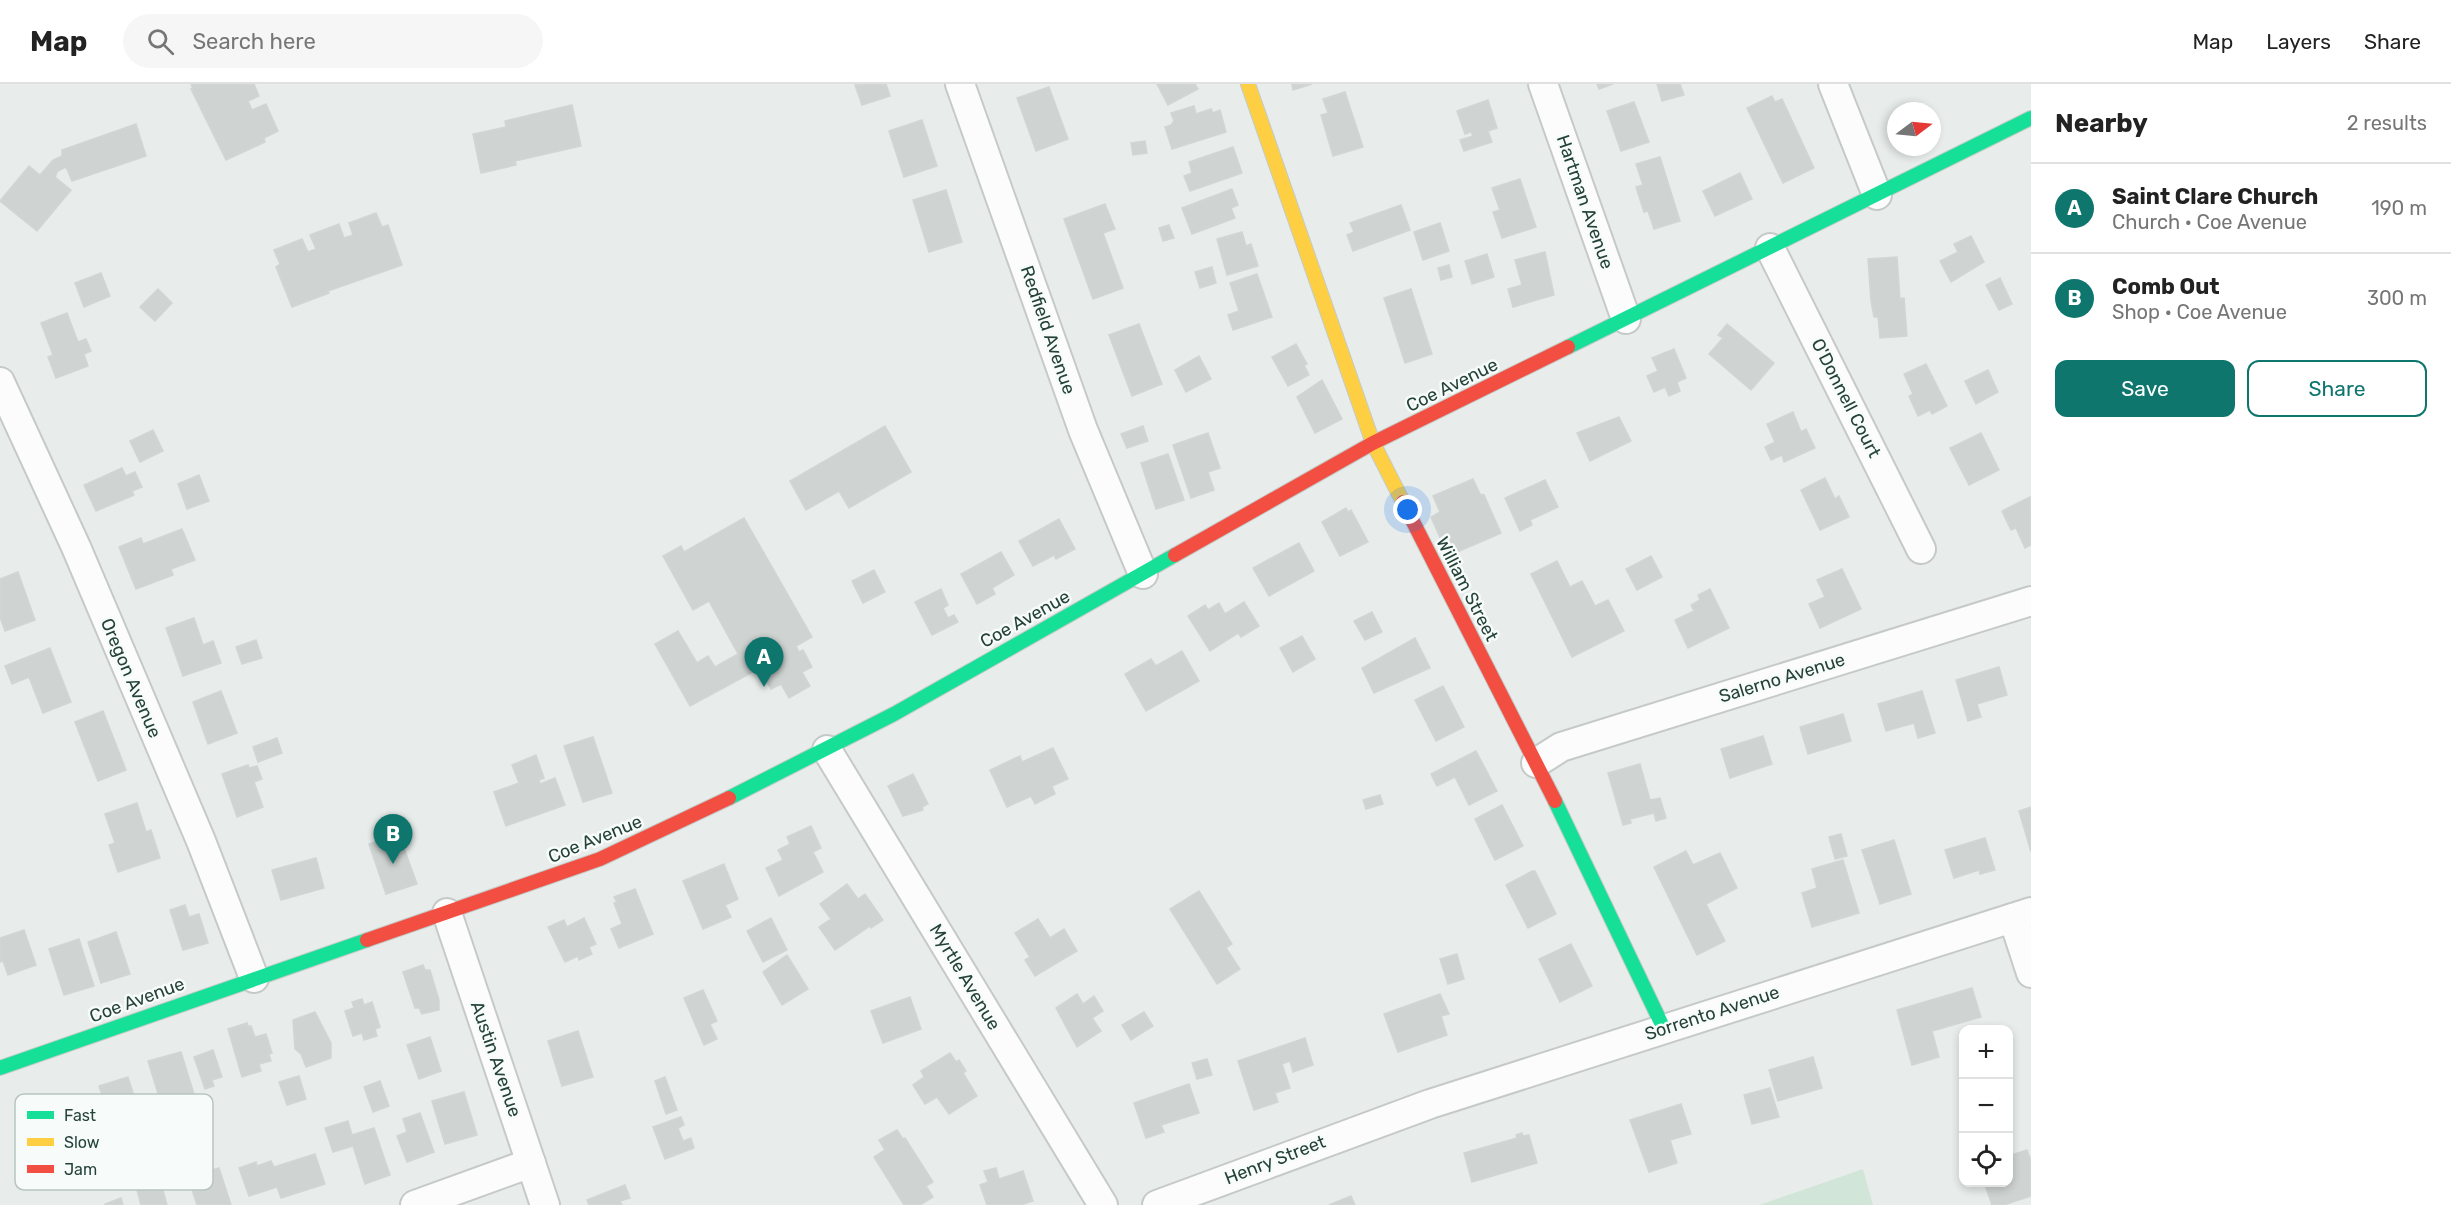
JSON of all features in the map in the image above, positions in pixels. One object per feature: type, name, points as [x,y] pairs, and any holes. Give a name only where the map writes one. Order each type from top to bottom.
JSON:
[{"type":"street","name":"Redfield Avenue","points":[[960,84],[1083,430],[1143,574]]},
{"type":"street","name":"William Street","points":[[1248,84],[1373,443],[1536,764],[1664,1029]]},
{"type":"street","name":"Hartman Avenue","points":[[1544,84],[1626,320]]},
{"type":"street","points":[[1833,84],[1878,195]]},
{"type":"street","name":"Coe Avenue","points":[[0,1068],[600,859],[699,814],[827,750],[1373,443],[2031,118]]},
{"type":"street","name":"O'Donnell Court","points":[[1770,248],[1921,549]]},
{"type":"street","name":"Oregon Avenue","points":[[0,382],[76,547],[201,842],[254,978]]},
{"type":"street","name":"Salerno Avenue","points":[[1536,764],[1561,747],[2031,601]]},
{"type":"street","name":"Myrtle Avenue","points":[[827,750],[1103,1205]]},
{"type":"street","name":"Austin Avenue","points":[[447,914],[545,1205]]},
{"type":"street","points":[[2022,915],[2031,973]]},
{"type":"street","name":"Sorrento Avenue","points":[[1394,1116],[2022,915]]},
{"type":"street","name":"Henry Street","points":[[1156,1205],[1394,1116]]},
{"type":"street","points":[[415,1205],[531,1163]]},
{"type":"green space","points":[[1863,1169],[1873,1205],[1759,1205]]},
{"type":"building","points":[[191,84],[254,84],[259,96],[248,101],[252,110],[266,104],[278,131],[264,138],[265,142],[226,160],[191,89],[193,89]]},
{"type":"building","points":[[886,84],[890,96],[862,105],[855,85]]},
{"type":"building","points":[[1157,84],[1195,84],[1198,89],[1168,105]]},
{"type":"building","points":[[1292,84],[1312,84],[1293,90]]},
{"type":"building","points":[[1597,84],[1613,84],[1599,89]]},
{"type":"building","points":[[1657,84],[1680,84],[1684,95],[1662,101]]},
{"type":"building","points":[[1049,87],[1068,139],[1036,151],[1017,98]]},
{"type":"building","points":[[1345,92],[1363,147],[1333,156],[1321,115],[1328,113],[1323,99]]},
{"type":"building","points":[[1772,96],[1775,102],[1782,99],[1814,168],[1783,183],[1747,108]]},
{"type":"building","points":[[1488,100],[1497,128],[1488,131],[1492,142],[1464,151],[1460,140],[1473,136],[1471,132],[1465,134],[1457,111]]},
{"type":"building","points":[[1634,102],[1649,142],[1621,151],[1607,111]]},
{"type":"building","points":[[572,105],[581,146],[515,161],[516,165],[481,173],[473,134],[506,127],[505,121]]},
{"type":"building","points":[[1194,106],[1196,114],[1211,109],[1213,113],[1220,110],[1226,132],[1172,149],[1165,127],[1174,121],[1171,113]]},
{"type":"building","points":[[922,120],[937,166],[904,177],[889,131]]},
{"type":"building","points":[[136,124],[146,156],[72,181],[66,167],[58,171],[55,177],[71,190],[37,231],[0,201],[29,166],[40,175],[53,160],[62,156],[62,150]]},
{"type":"building","points":[[1145,141],[1147,153],[1133,155],[1131,143]]},
{"type":"building","points":[[1233,147],[1242,173],[1190,191],[1184,176],[1192,173],[1189,162]]},
{"type":"building","points":[[1660,157],[1680,221],[1654,229],[1648,211],[1644,212],[1636,187],[1643,185],[1636,164]]},
{"type":"building","points":[[1740,173],[1752,199],[1715,216],[1703,191]]},
{"type":"building","points":[[1520,179],[1536,227],[1502,238],[1493,212],[1500,210],[1492,188]]},
{"type":"building","points":[[1232,189],[1238,205],[1231,208],[1235,218],[1192,234],[1182,208]]},
{"type":"building","points":[[946,190],[962,242],[929,252],[913,200]]},
{"type":"building","points":[[1105,204],[1115,229],[1103,233],[1123,288],[1093,299],[1064,219]]},
{"type":"building","points":[[1401,205],[1410,230],[1353,251],[1347,235],[1354,232],[1350,223]]},
{"type":"building","points":[[376,213],[382,227],[388,225],[402,265],[328,291],[329,293],[292,307],[276,267],[280,264],[274,250],[302,239],[308,252],[316,249],[310,235],[339,224],[344,238],[353,235],[349,223]]},
{"type":"building","points":[[1440,223],[1449,251],[1423,260],[1414,232]]},
{"type":"building","points":[[1169,225],[1174,238],[1163,241],[1159,228]]},
{"type":"building","points":[[1242,232],[1246,246],[1251,244],[1258,266],[1227,275],[1217,239]]},
{"type":"building","points":[[1971,236],[1984,262],[1951,282],[1940,261],[1958,252],[1954,244]]},
{"type":"building","points":[[1545,252],[1554,295],[1513,307],[1508,289],[1522,285],[1515,260]]},
{"type":"building","points":[[1487,254],[1494,277],[1472,284],[1465,261]]},
{"type":"building","points":[[1897,257],[1900,299],[1904,298],[1907,336],[1880,338],[1878,317],[1874,317],[1871,301],[1868,259]]},
{"type":"building","points":[[1449,265],[1452,277],[1441,280],[1438,268]]},
{"type":"building","points":[[1212,267],[1216,283],[1200,288],[1195,272]]},
{"type":"building","points":[[101,273],[110,296],[84,307],[75,283]]},
{"type":"building","points":[[1257,274],[1272,317],[1233,330],[1228,315],[1239,311],[1230,283]]},
{"type":"building","points":[[2000,278],[2012,304],[1999,310],[1986,285]]},
{"type":"building","points":[[158,289],[172,303],[155,321],[140,307]]},
{"type":"building","points":[[1411,289],[1432,354],[1405,363],[1384,298]]},
{"type":"building","points":[[67,313],[78,342],[86,339],[91,351],[84,354],[88,366],[56,378],[48,357],[53,355],[41,323]]},
{"type":"building","points":[[1139,324],[1162,384],[1132,396],[1109,335]]},
{"type":"building","points":[[1727,324],[1774,363],[1751,390],[1709,354],[1723,338],[1718,335]]},
{"type":"building","points":[[1296,344],[1307,364],[1304,365],[1309,375],[1288,386],[1272,357]]},
{"type":"building","points":[[1674,349],[1686,378],[1677,382],[1680,391],[1669,396],[1665,387],[1654,392],[1647,376],[1658,371],[1652,358]]},
{"type":"building","points":[[1199,356],[1211,379],[1186,392],[1175,370]]},
{"type":"building","points":[[1926,364],[1947,406],[1932,414],[1930,410],[1918,416],[1909,396],[1913,394],[1904,374]]},
{"type":"building","points":[[1988,370],[1998,392],[1976,404],[1965,381]]},
{"type":"building","points":[[1322,380],[1342,419],[1315,433],[1297,397]]},
{"type":"building","points":[[1793,412],[1801,432],[1806,429],[1815,448],[1784,462],[1782,455],[1771,460],[1765,447],[1775,442],[1767,424]]},
{"type":"building","points":[[1619,417],[1631,441],[1590,461],[1577,433]]},
{"type":"building","points":[[885,426],[911,472],[849,508],[839,491],[806,510],[790,481]]},
{"type":"building","points":[[1143,426],[1148,441],[1127,448],[1121,434]]},
{"type":"building","points":[[153,430],[163,451],[140,462],[130,441]]},
{"type":"building","points":[[1208,433],[1220,468],[1208,472],[1214,490],[1191,498],[1173,445]]},
{"type":"building","points":[[1981,433],[1999,470],[1969,485],[1950,448]]},
{"type":"building","points":[[1168,454],[1184,500],[1156,509],[1141,463]]},
{"type":"building","points":[[122,468],[126,476],[135,472],[142,487],[132,491],[134,495],[96,511],[84,485]]},
{"type":"building","points":[[199,475],[209,501],[187,509],[178,484]]},
{"type":"building","points":[[1825,478],[1835,499],[1839,496],[1849,517],[1820,530],[1801,490]]},
{"type":"building","points":[[1473,479],[1480,494],[1484,495],[1501,533],[1448,556],[1431,517],[1440,512],[1433,496]]},
{"type":"building","points":[[1545,480],[1558,507],[1530,520],[1532,525],[1520,531],[1505,498]]},
{"type":"building","points":[[2030,497],[2031,545],[2025,548],[2016,528],[2011,530],[2002,511]]},
{"type":"building","points":[[1346,508],[1348,512],[1351,510],[1368,542],[1340,556],[1322,522]]},
{"type":"building","points":[[744,518],[812,637],[796,646],[799,652],[803,650],[812,667],[802,672],[810,686],[789,698],[781,684],[771,689],[762,674],[765,672],[762,667],[690,706],[655,644],[678,631],[697,663],[708,656],[715,667],[738,654],[709,601],[693,610],[663,556],[681,546],[684,552]]},
{"type":"building","points":[[1059,519],[1075,549],[1056,559],[1054,555],[1033,566],[1019,541]]},
{"type":"building","points":[[182,529],[195,560],[171,569],[173,575],[136,589],[119,547],[141,538],[143,544]]},
{"type":"building","points":[[1299,543],[1314,571],[1269,596],[1253,568]]},
{"type":"building","points":[[1001,552],[1014,575],[992,588],[995,594],[977,604],[961,574]]},
{"type":"building","points":[[1651,556],[1662,577],[1637,590],[1626,569]]},
{"type":"building","points":[[1557,561],[1570,587],[1582,581],[1595,606],[1608,600],[1624,631],[1572,657],[1531,574]]},
{"type":"building","points":[[1842,569],[1861,609],[1820,628],[1809,604],[1825,597],[1817,580]]},
{"type":"building","points":[[874,570],[885,592],[863,603],[852,581]]},
{"type":"building","points":[[18,572],[35,620],[5,631],[0,617],[0,579]]},
{"type":"building","points":[[941,589],[948,605],[943,608],[948,618],[954,615],[958,622],[932,635],[915,602]]},
{"type":"building","points":[[1710,589],[1729,628],[1688,648],[1675,620],[1694,611],[1691,605],[1700,600],[1698,595]]},
{"type":"building","points":[[1244,602],[1259,626],[1241,637],[1238,633],[1210,651],[1188,616],[1205,605],[1208,610],[1219,603],[1225,614]]},
{"type":"building","points":[[1372,612],[1382,632],[1365,640],[1354,621]]},
{"type":"building","points":[[194,618],[203,645],[213,641],[221,663],[183,676],[166,628]]},
{"type":"building","points":[[1302,636],[1315,659],[1293,672],[1280,648]]},
{"type":"building","points":[[1415,638],[1430,668],[1374,693],[1362,668]]},
{"type":"building","points":[[256,640],[262,658],[242,664],[236,647]]},
{"type":"building","points":[[50,648],[71,702],[43,713],[29,677],[12,684],[5,666]]},
{"type":"building","points":[[1182,651],[1199,681],[1146,711],[1125,674],[1151,659],[1156,666]]},
{"type":"building","points":[[1999,667],[2007,695],[1977,704],[1981,717],[1968,721],[1956,680]]},
{"type":"building","points":[[1443,686],[1464,727],[1436,741],[1415,700]]},
{"type":"building","points":[[221,691],[237,733],[208,744],[193,702]]},
{"type":"building","points":[[1922,691],[1935,733],[1918,738],[1914,723],[1886,731],[1878,704]]},
{"type":"building","points":[[103,711],[126,770],[98,781],[75,722]]},
{"type":"building","points":[[1843,714],[1851,741],[1808,754],[1800,727]]},
{"type":"building","points":[[1763,736],[1772,764],[1730,778],[1721,749]]},
{"type":"building","points":[[593,737],[612,793],[583,802],[564,746]]},
{"type":"building","points":[[277,738],[282,753],[258,762],[253,747]]},
{"type":"building","points":[[1053,748],[1068,779],[1052,786],[1055,794],[1035,804],[1031,796],[1007,807],[990,770],[1020,756],[1022,762]]},
{"type":"building","points":[[1476,751],[1497,791],[1469,805],[1455,777],[1437,786],[1431,774]]},
{"type":"building","points":[[536,755],[544,778],[539,780],[540,784],[555,778],[565,805],[506,826],[494,792],[519,783],[512,765]]},
{"type":"building","points":[[1640,764],[1650,800],[1660,798],[1666,818],[1656,821],[1654,813],[1630,819],[1631,823],[1623,825],[1608,773]]},
{"type":"building","points":[[248,765],[249,768],[257,766],[262,779],[254,782],[263,807],[237,817],[222,774]]},
{"type":"building","points":[[913,774],[928,804],[922,807],[923,810],[903,816],[888,786]]},
{"type":"building","points":[[1380,795],[1383,804],[1366,809],[1363,800]]},
{"type":"building","points":[[137,803],[146,832],[151,830],[160,858],[118,872],[109,845],[115,843],[105,814]]},
{"type":"building","points":[[1502,805],[1523,846],[1495,860],[1475,819]]},
{"type":"building","points":[[2031,807],[2031,852],[2019,811]]},
{"type":"building","points":[[811,826],[821,848],[813,852],[823,872],[779,896],[766,868],[783,860],[778,850],[790,844],[787,837]]},
{"type":"building","points":[[399,834],[417,884],[386,894],[369,844]]},
{"type":"building","points":[[1841,834],[1847,856],[1835,859],[1829,837]]},
{"type":"building","points":[[1985,838],[1995,870],[1980,874],[1979,870],[1954,878],[1945,850]]},
{"type":"building","points":[[1894,840],[1911,894],[1880,904],[1862,850]]},
{"type":"building","points":[[1686,851],[1693,865],[1720,853],[1737,888],[1706,904],[1725,941],[1697,955],[1654,867]]},
{"type":"building","points":[[316,858],[324,888],[281,900],[272,870]]},
{"type":"building","points":[[1843,860],[1859,913],[1812,927],[1802,893],[1817,888],[1812,869]]},
{"type":"building","points":[[724,864],[738,899],[725,905],[731,917],[703,929],[683,881]]},
{"type":"building","points":[[1535,871],[1556,914],[1528,928],[1506,885]]},
{"type":"building","points":[[847,884],[858,899],[865,894],[883,920],[871,928],[870,926],[835,950],[819,927],[831,919],[820,904]]},
{"type":"building","points":[[635,889],[653,934],[619,948],[611,929],[622,924],[614,897]]},
{"type":"building","points":[[1199,891],[1232,944],[1226,948],[1240,969],[1217,984],[1170,909]]},
{"type":"building","points":[[185,905],[189,917],[199,914],[208,943],[183,950],[170,910]]},
{"type":"building","points":[[584,918],[596,944],[589,947],[592,954],[579,960],[578,956],[565,962],[548,927],[564,920],[567,927]]},
{"type":"building","points":[[771,918],[787,950],[763,962],[747,931]]},
{"type":"building","points":[[1038,919],[1050,938],[1064,929],[1077,951],[1035,976],[1025,960],[1030,957],[1015,933]]},
{"type":"building","points":[[24,930],[36,965],[8,975],[3,961],[0,962],[0,938]]},
{"type":"building","points":[[116,932],[130,974],[101,983],[88,942]]},
{"type":"building","points":[[79,939],[94,986],[64,995],[49,949]]},
{"type":"building","points":[[1571,944],[1592,986],[1560,1002],[1539,959]]},
{"type":"building","points":[[1457,954],[1464,979],[1448,984],[1440,959]]},
{"type":"building","points":[[787,955],[808,989],[782,1005],[763,972]]},
{"type":"building","points":[[423,965],[425,970],[430,970],[439,1000],[439,1010],[422,1014],[419,1008],[415,1008],[403,972]]},
{"type":"building","points":[[1972,988],[1981,1017],[1932,1031],[1939,1057],[1912,1065],[1897,1010]]},
{"type":"building","points":[[703,990],[717,1021],[710,1024],[717,1039],[704,1045],[684,998]]},
{"type":"building","points":[[1077,994],[1083,1004],[1094,996],[1103,1011],[1092,1018],[1101,1031],[1077,1047],[1056,1008]]},
{"type":"building","points":[[1440,994],[1449,1014],[1441,1016],[1447,1035],[1398,1052],[1384,1014]]},
{"type":"building","points":[[910,997],[921,1029],[883,1043],[871,1011]]},
{"type":"building","points":[[362,999],[364,1005],[372,1002],[380,1027],[375,1029],[377,1036],[364,1040],[362,1033],[353,1036],[345,1011],[354,1008],[352,1002]]},
{"type":"building","points":[[315,1012],[331,1043],[331,1058],[306,1067],[301,1054],[295,1049],[293,1020]]},
{"type":"building","points":[[1144,1012],[1153,1026],[1131,1040],[1122,1025]]},
{"type":"building","points":[[247,1023],[251,1026],[255,1037],[266,1034],[272,1053],[269,1054],[271,1061],[259,1064],[261,1071],[242,1077],[228,1029]]},
{"type":"building","points":[[578,1031],[593,1077],[562,1086],[548,1041]]},
{"type":"building","points":[[430,1037],[441,1071],[419,1079],[407,1045]]},
{"type":"building","points":[[1305,1038],[1313,1065],[1293,1072],[1290,1061],[1282,1064],[1290,1088],[1275,1093],[1278,1102],[1254,1110],[1238,1061]]},
{"type":"building","points":[[213,1050],[222,1077],[212,1080],[214,1086],[205,1089],[194,1057]]},
{"type":"building","points":[[181,1052],[194,1094],[158,1094],[148,1061]]},
{"type":"building","points":[[950,1053],[956,1062],[959,1060],[966,1071],[963,1073],[977,1096],[949,1114],[937,1097],[925,1104],[913,1085],[924,1077],[921,1071]]},
{"type":"building","points":[[1813,1057],[1822,1088],[1778,1101],[1769,1070]]},
{"type":"building","points":[[1207,1059],[1212,1075],[1197,1079],[1192,1063]]},
{"type":"building","points":[[299,1076],[306,1099],[287,1105],[279,1082]]},
{"type":"building","points":[[128,1077],[133,1094],[102,1094],[99,1086]]},
{"type":"building","points":[[665,1077],[677,1110],[666,1114],[655,1081]]},
{"type":"building","points":[[380,1081],[389,1106],[373,1112],[364,1087]]},
{"type":"building","points":[[1189,1084],[1199,1113],[1161,1125],[1164,1132],[1146,1138],[1134,1103]]},
{"type":"building","points":[[1770,1088],[1779,1117],[1752,1124],[1744,1095]]},
{"type":"building","points":[[464,1092],[477,1135],[445,1144],[432,1101]]},
{"type":"building","points":[[1681,1104],[1691,1134],[1670,1140],[1677,1163],[1649,1172],[1630,1120]]},
{"type":"building","points":[[420,1113],[434,1152],[407,1162],[397,1136],[407,1132],[403,1119]]},
{"type":"building","points":[[681,1117],[684,1125],[678,1128],[683,1141],[691,1138],[694,1148],[665,1159],[653,1127]]},
{"type":"building","points":[[348,1121],[352,1135],[374,1128],[390,1175],[365,1184],[353,1146],[333,1152],[325,1128]]},
{"type":"building","points":[[897,1130],[903,1139],[905,1138],[933,1182],[926,1186],[933,1197],[920,1205],[904,1205],[874,1157],[885,1150],[879,1140]]},
{"type":"building","points":[[1522,1133],[1523,1136],[1529,1135],[1537,1163],[1472,1182],[1464,1153],[1517,1138],[1516,1135]]},
{"type":"building","points":[[2027,1150],[2031,1161],[2031,1196],[2004,1205],[1992,1205],[1986,1187],[2013,1187],[2013,1154]]},
{"type":"building","points":[[315,1154],[325,1184],[281,1198],[277,1187],[249,1196],[239,1168],[256,1162],[257,1166],[271,1161],[274,1167]]},
{"type":"building","points":[[219,1168],[231,1205],[197,1205],[192,1190],[213,1190],[213,1170]]},
{"type":"building","points":[[996,1168],[999,1179],[1023,1171],[1033,1201],[1021,1205],[987,1205],[980,1185],[988,1182],[984,1171]]},
{"type":"building","points":[[625,1185],[630,1198],[620,1201],[622,1205],[589,1205],[587,1200]]},
{"type":"building","points":[[137,1190],[163,1190],[167,1205],[141,1205]]},
{"type":"building","points":[[1351,1196],[1355,1205],[1329,1205]]},
{"type":"building","points":[[121,1198],[123,1205],[105,1205],[105,1204]]},
{"type":"traffic: fast","points":[[1568,347],[2031,118]]},
{"type":"traffic: fast","points":[[729,798],[894,714],[1175,555]]},
{"type":"traffic: fast","points":[[1555,801],[1664,1029]]},
{"type":"traffic: fast","points":[[0,1068],[367,940]]},
{"type":"traffic: slow","points":[[1248,84],[1373,443],[1403,502]]},
{"type":"traffic: jam","points":[[1175,555],[1373,443],[1568,347]]},
{"type":"traffic: jam","points":[[1403,502],[1555,801]]},
{"type":"traffic: jam","points":[[367,940],[600,859],[729,798]]},
{"type":"place","name":"Saint Clare Church","points":[[764,687]]},
{"type":"place","name":"Comb Out","points":[[393,864]]}]
